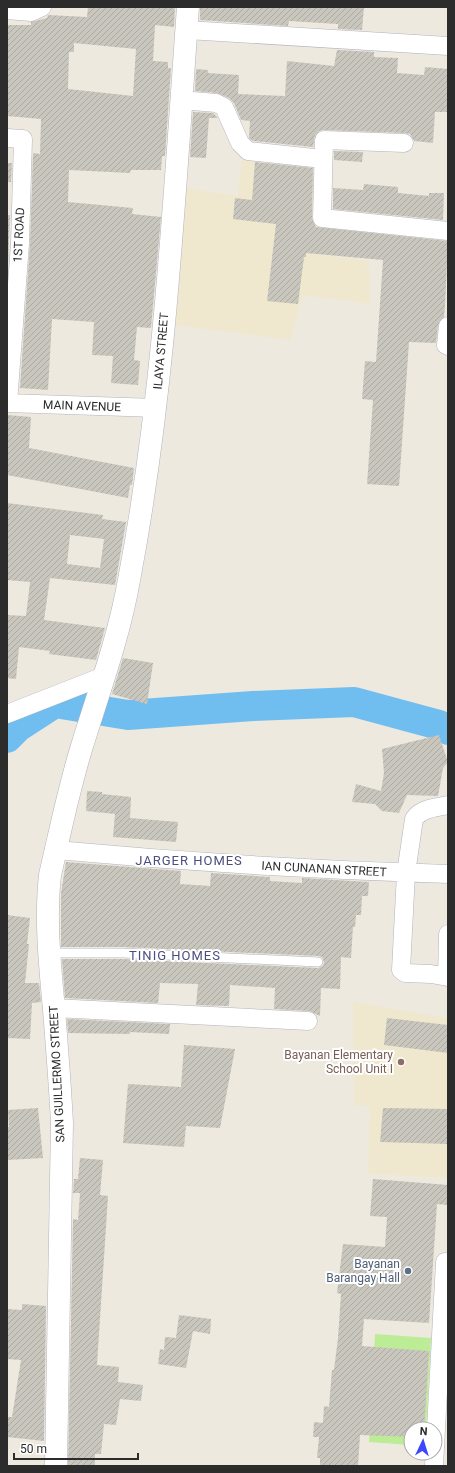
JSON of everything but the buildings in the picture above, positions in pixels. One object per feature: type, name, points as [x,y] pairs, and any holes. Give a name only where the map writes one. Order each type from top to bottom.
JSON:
[{"type":"main road","name":"ILAYA STREET","points":[[102,683],[129,581],[156,408],[182,100],[188,7]]},
{"type":"main road","name":"SAN GUILLERMO STREET","points":[[56,1466],[62,1123],[54,1008],[48,953],[47,897],[50,875],[81,748],[102,683]]},
{"type":"street","points":[[7,10],[31,12],[42,7]]},
{"type":"street","points":[[187,30],[440,45],[442,56],[448,56]]},
{"type":"street","points":[[182,100],[216,103],[224,107],[240,143],[248,151],[323,159]]},
{"type":"street","name":"1ST ROAD","points":[[7,403],[15,139]]},
{"type":"street","points":[[404,142],[324,140],[322,218],[448,231]]},
{"type":"street","points":[[448,326],[446,346],[448,346]]},
{"type":"street","name":"MAIN AVENUE","points":[[7,403],[156,408]]},
{"type":"street","points":[[7,714],[102,683]]},
{"type":"street","points":[[448,805],[422,811],[417,814],[414,819],[406,873],[401,970],[405,974],[431,974],[447,977],[448,934]]},
{"type":"street","name":"IAN CUNANAN STREET","points":[[56,850],[149,859],[448,874]]},
{"type":"street","points":[[54,1008],[308,1021]]},
{"type":"street","points":[[434,1466],[443,1403],[445,1262]]},
{"type":"lane","points":[[48,953],[123,953],[318,962]]},
{"type":"shaded area","points":[[242,157],[319,165],[309,253],[369,261],[370,304],[303,295],[290,340],[175,325],[186,188],[238,196]]},
{"type":"shaded area","name":"Bayanan Elementary School Unit I","points":[[353,1002],[448,1018],[448,1178],[368,1174],[370,1106],[354,1105]]},
{"type":"green space","points":[[375,1334],[431,1338],[426,1421],[403,1421],[403,1444],[369,1442]]},
{"type":"waterway","points":[[7,738],[18,727],[55,703],[128,715],[253,706],[354,702],[439,725],[448,730]]},
{"type":"place","name":"Bayanan Elementary School Unit I","points":[[401,1062]]},
{"type":"place","name":"Bayanan Barangay Hall","points":[[408,1271]]},
{"type":"district","name":"JARGER HOMES","points":[[189,860]]},
{"type":"district","name":"TINIG HOMES","points":[[175,955]]}]
